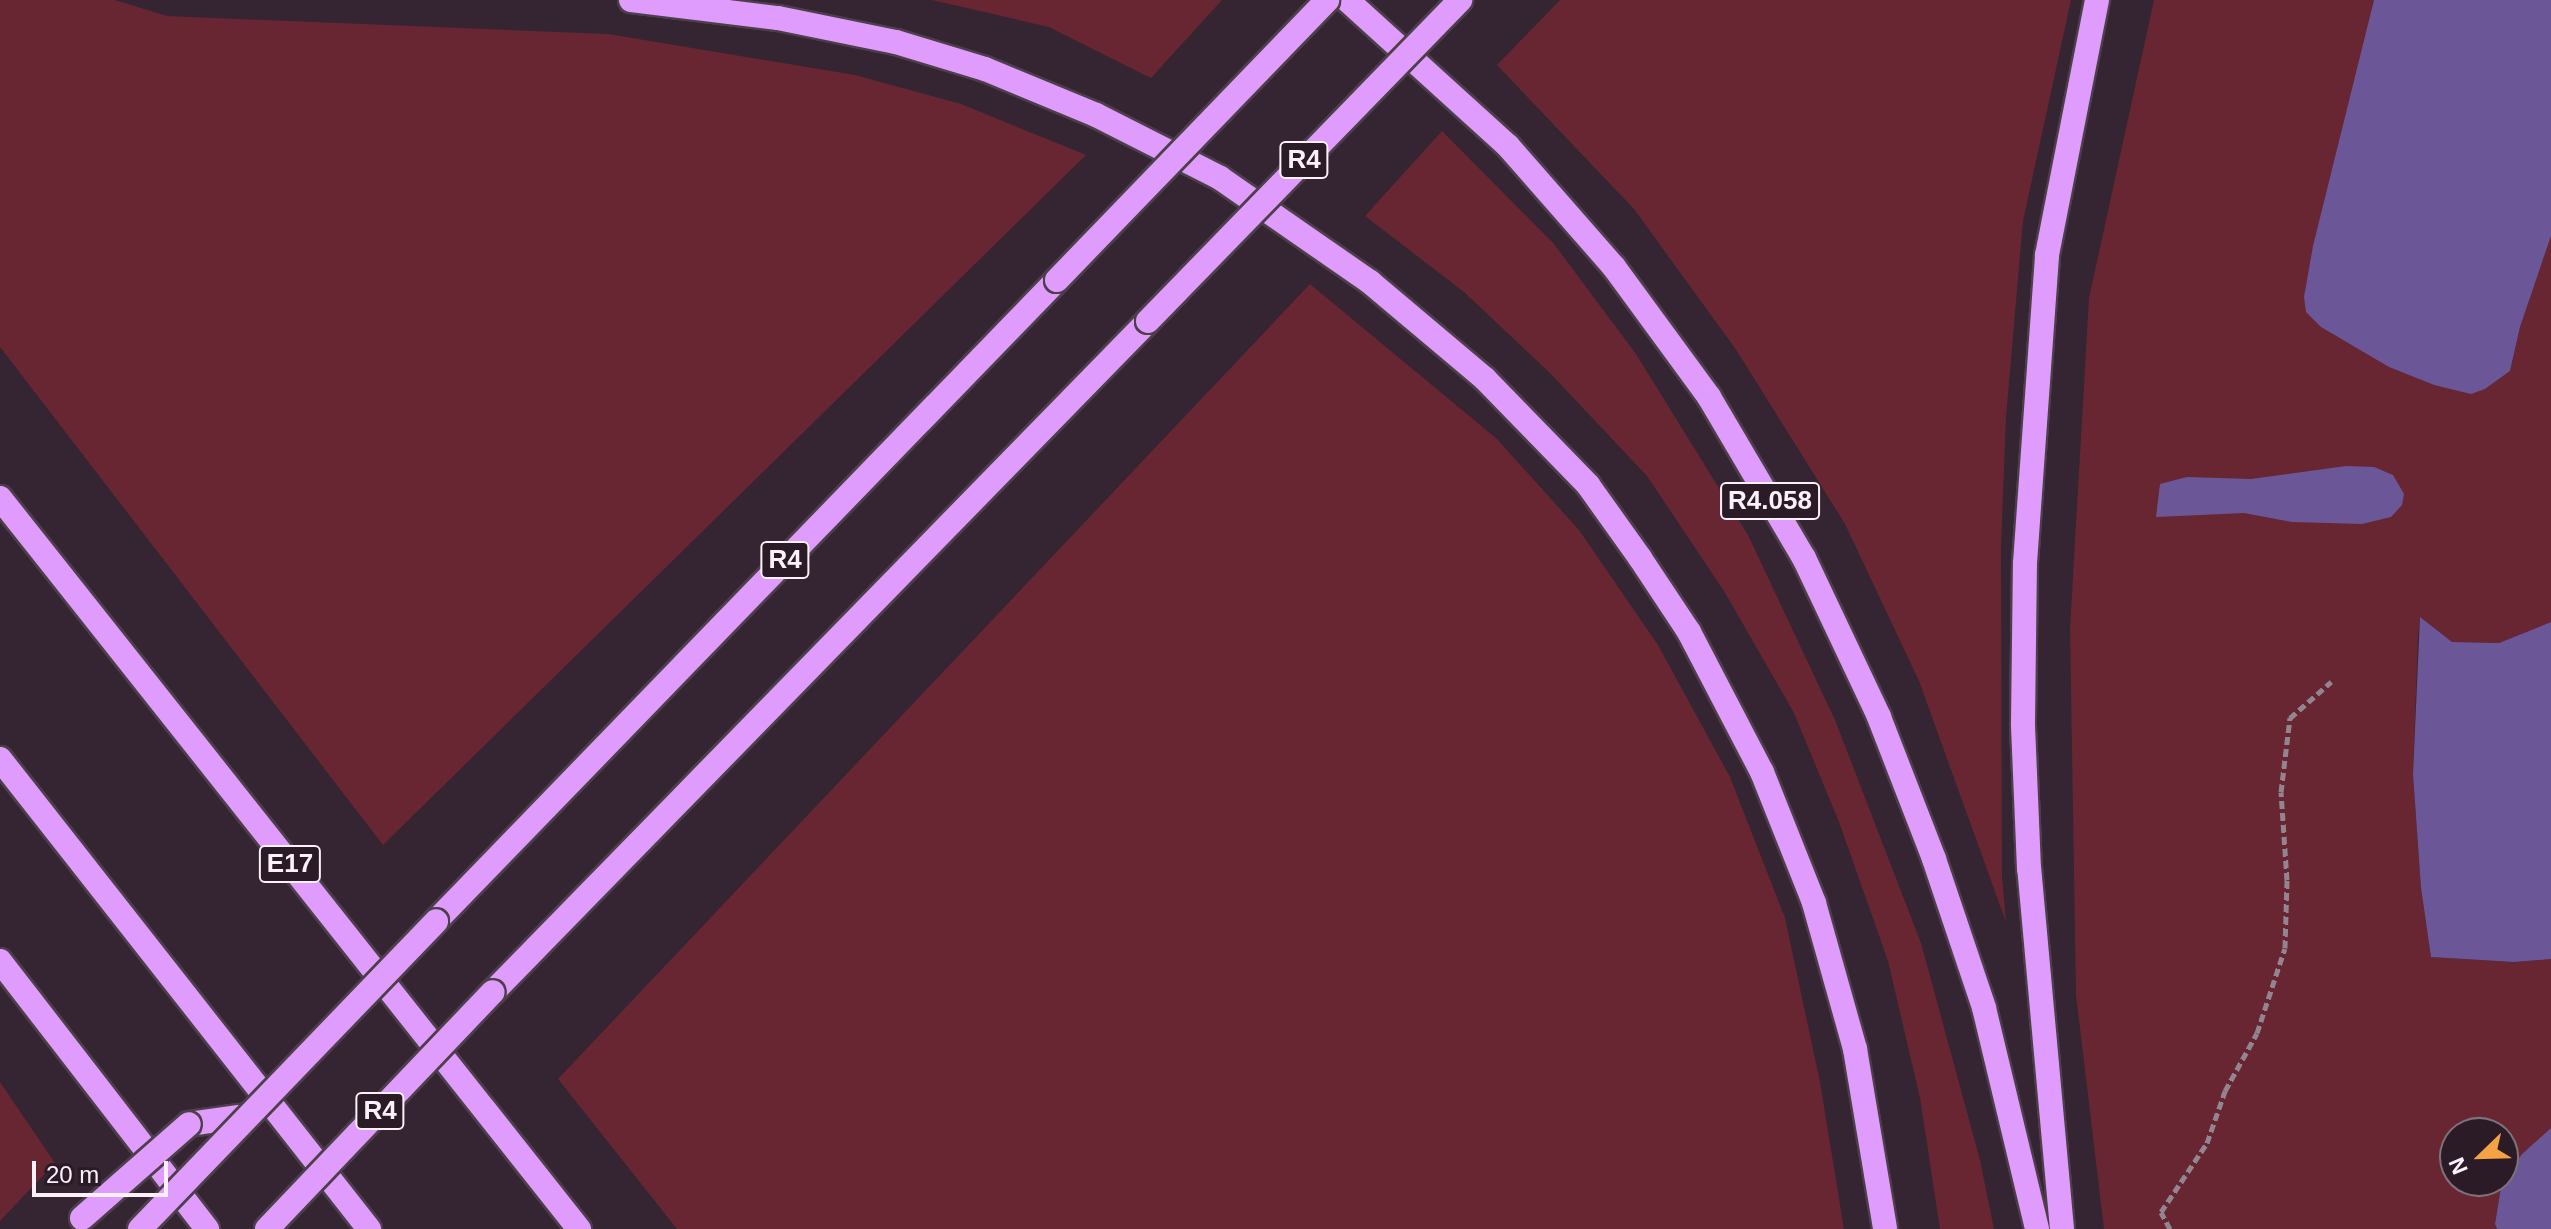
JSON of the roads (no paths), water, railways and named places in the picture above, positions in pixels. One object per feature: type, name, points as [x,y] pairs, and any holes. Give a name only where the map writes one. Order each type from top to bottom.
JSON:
[{"type":"highway","points":[[631,0],[778,18],[896,42],[985,69],[1096,115],[1220,178],[1370,282],[1485,379],[1588,485],[1640,558],[1689,632],[1762,772],[1814,903],[1855,1049],[1885,1229]]},
{"type":"highway","name":"R4","points":[[140,1229],[1327,0]]},
{"type":"highway","name":"R4.058","points":[[1347,0],[1508,146],[1614,267],[1709,397],[1804,558],[1879,717],[1934,859],[1984,1008],[2037,1229]]},
{"type":"highway","name":"R4","points":[[267,1229],[493,992],[1460,0]]},
{"type":"highway","points":[[2062,1229],[2029,869],[2023,723],[2025,563],[2047,255],[2097,0]]},
{"type":"highway","name":"E17","points":[[0,498],[579,1229]]},
{"type":"highway","points":[[0,759],[369,1229]]},
{"type":"highway","points":[[0,961],[207,1229]]},
{"type":"highway","points":[[76,1224],[189,1124],[246,1116]]}]
